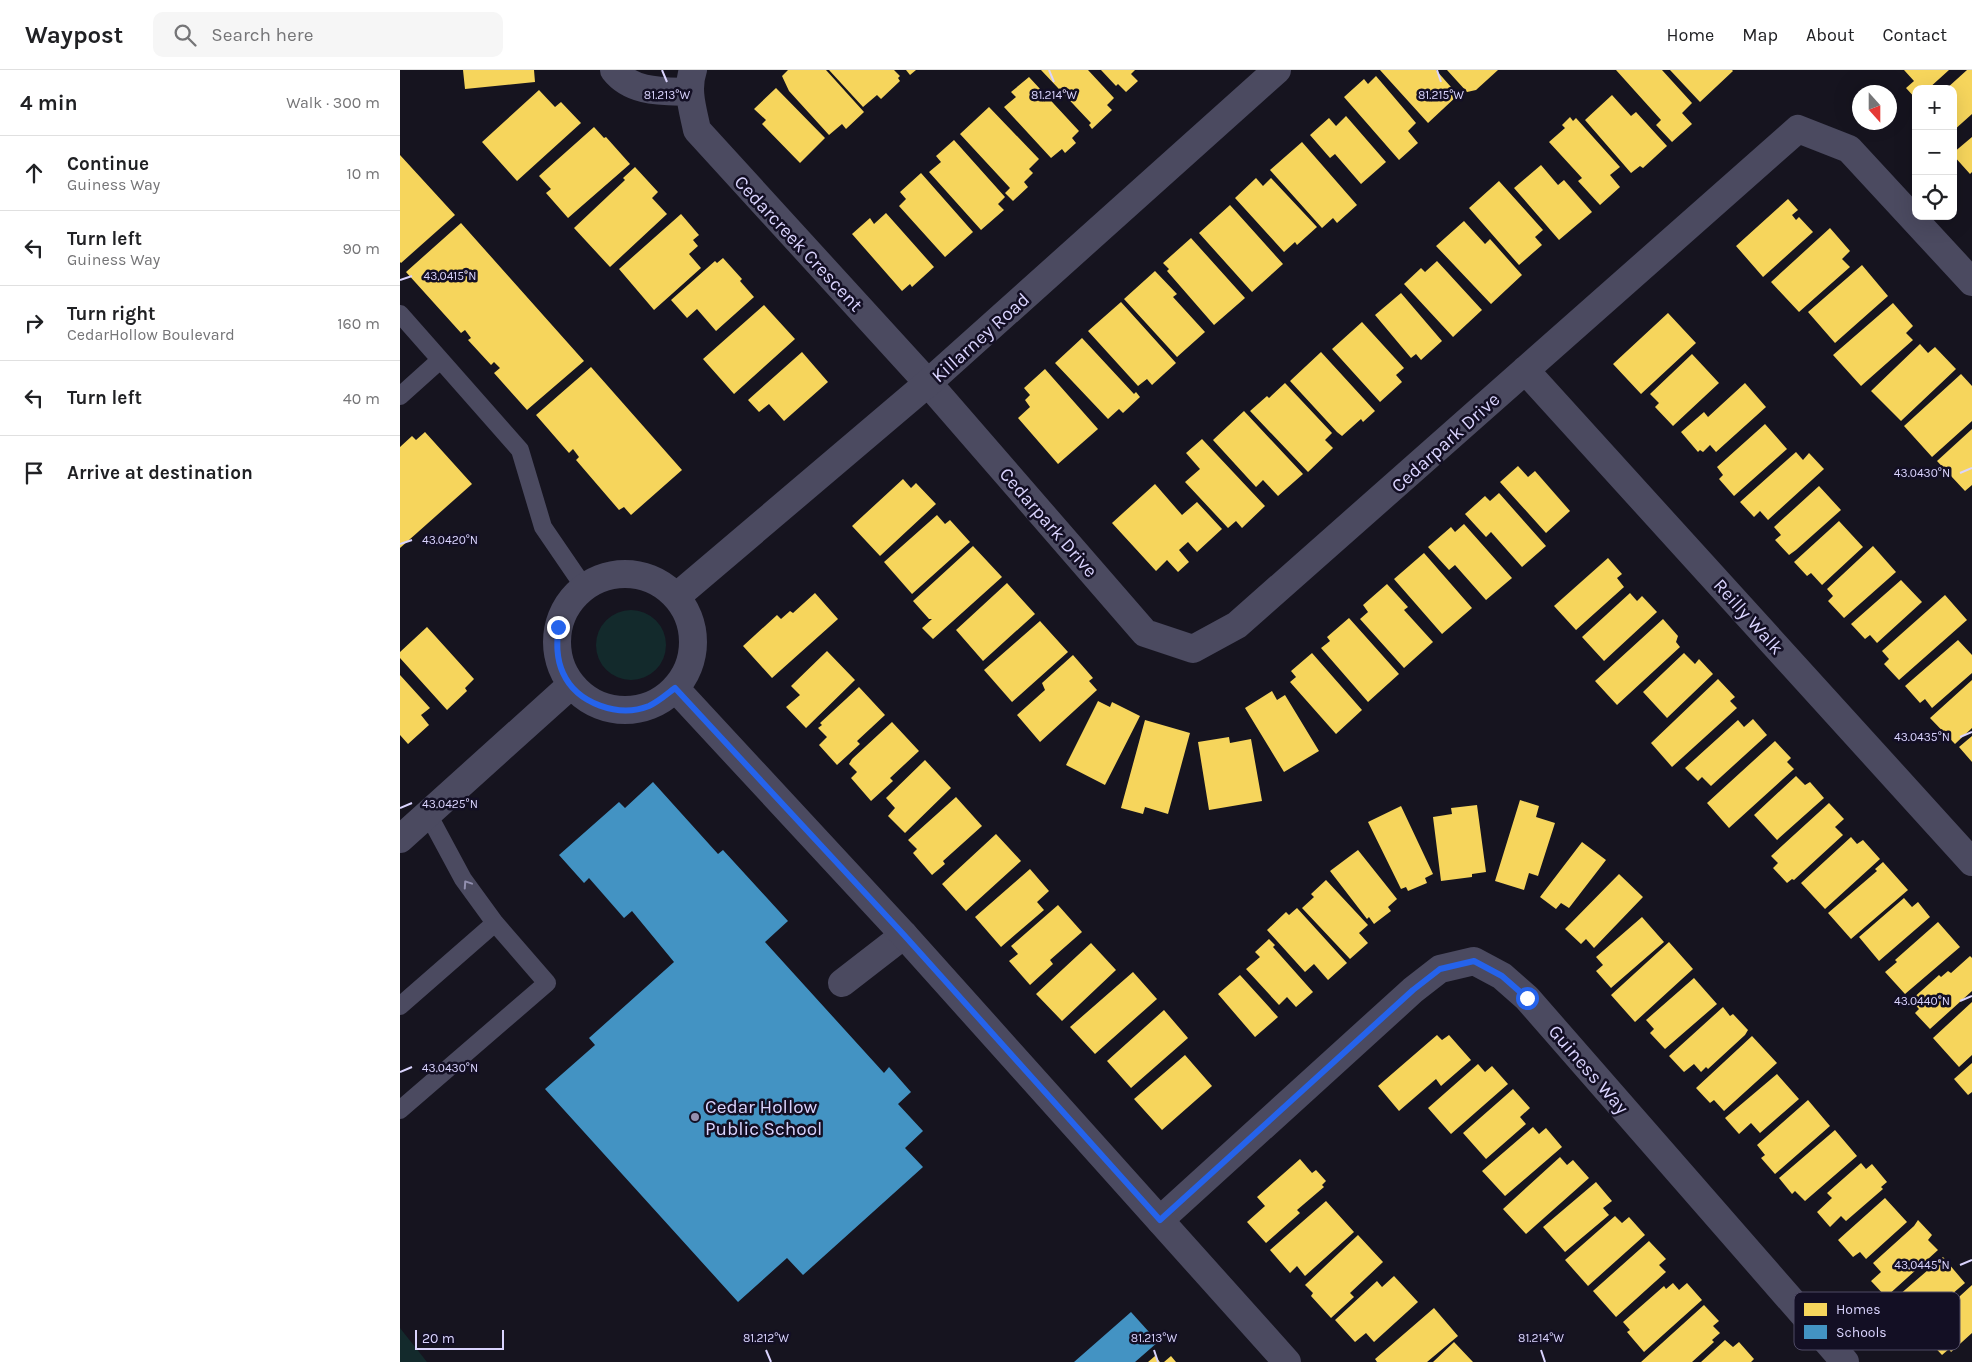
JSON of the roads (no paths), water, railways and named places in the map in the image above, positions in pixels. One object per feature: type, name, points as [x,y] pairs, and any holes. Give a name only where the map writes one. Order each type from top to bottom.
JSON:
[{"type":"street","name":"Cedarcreek Crescent","points":[[614,70],[629,84],[644,89],[691,81],[697,130],[928,383]]},
{"type":"street","name":"Killarney Road","points":[[676,596],[928,383],[1277,70]]},
{"type":"street","name":"Cedarpark Drive","points":[[928,383],[1146,633],[1193,649],[1237,625],[1798,129],[1849,149],[1972,282]]},
{"type":"street","name":"Reilly Walk","points":[[1525,370],[1972,862]]},
{"type":"street","points":[[622,574],[645,577],[657,582],[676,596],[690,622],[693,645],[688,668],[675,688],[650,706],[627,711],[603,707],[589,700],[571,685],[563,672],[557,650],[558,627],[567,605],[584,587],[598,579],[622,574]]},
{"type":"street","points":[[400,838],[571,685]]},
{"type":"street","points":[[675,688],[904,935],[1287,1362]]},
{"type":"street","points":[[842,983],[904,935]]},
{"type":"street","name":"Guiness Way","points":[[1160,1220],[1413,990],[1440,969],[1474,961],[1502,976],[1527,998],[1794,1304]]},
{"type":"street","name":"Guiness Way","points":[[1835,1350],[1845,1362]]},
{"type":"lane","points":[[400,314],[520,450],[543,527],[584,587]]},
{"type":"lane","points":[[400,396],[439,360]]},
{"type":"lane","points":[[400,1110],[547,983],[495,924],[463,879],[428,814]]},
{"type":"lane","points":[[400,1006],[495,924]]},
{"type":"place","name":"Cedar Hollow Public School","points":[[695,1117]]}]
